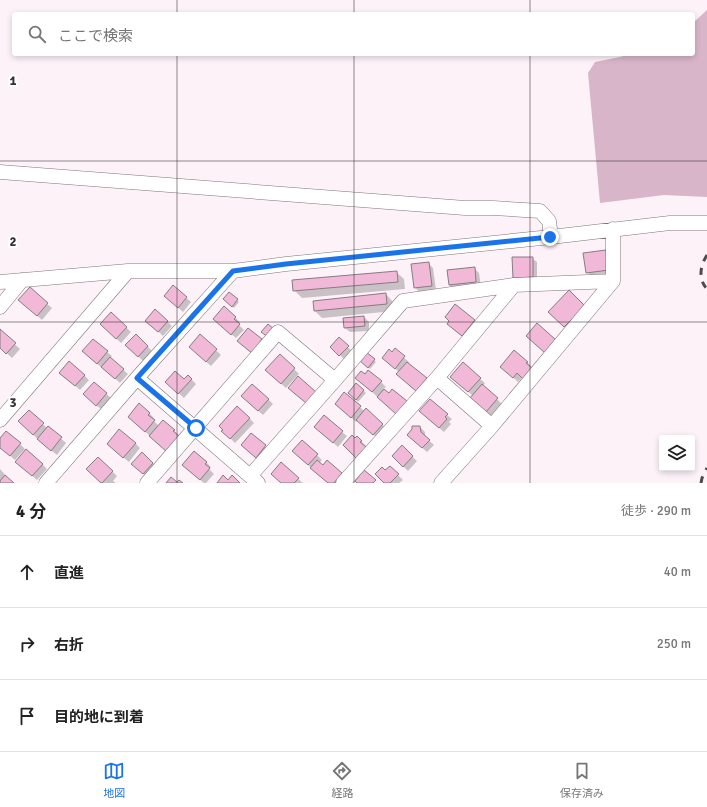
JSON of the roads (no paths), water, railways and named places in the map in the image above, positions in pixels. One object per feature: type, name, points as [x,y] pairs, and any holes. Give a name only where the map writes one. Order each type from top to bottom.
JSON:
[{"type":"street","points":[[0,172],[465,208],[540,211],[549,221],[550,237]]},
{"type":"street","points":[[0,282],[128,271],[233,271],[678,222],[707,223]]},
{"type":"street","points":[[441,483],[492,426],[613,281],[613,229]]},
{"type":"street","points":[[0,420],[128,271]]},
{"type":"street","points":[[46,483],[137,378],[233,271]]},
{"type":"street","points":[[0,307],[22,280]]},
{"type":"street","points":[[137,378],[254,480],[335,380],[403,301],[514,285],[613,281]]},
{"type":"street","points":[[343,483],[437,378],[514,285]]},
{"type":"street","points":[[147,483],[278,332],[335,380]]},
{"type":"street","points":[[437,378],[492,426]]},
{"type":"railway","points":[[707,255],[701,272],[702,281],[707,289]]},
{"type":"railway","points":[[701,483],[707,468]]}]
